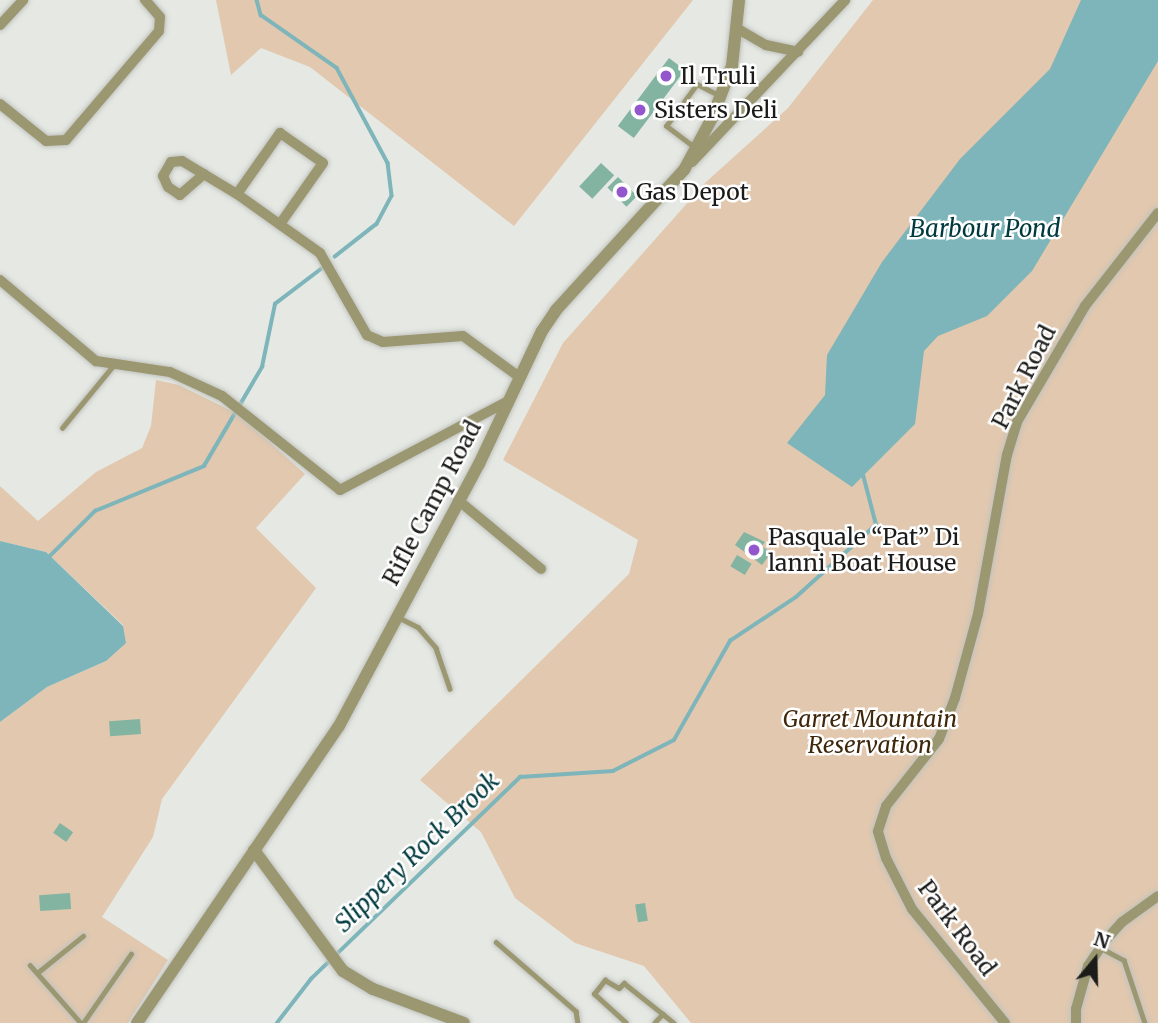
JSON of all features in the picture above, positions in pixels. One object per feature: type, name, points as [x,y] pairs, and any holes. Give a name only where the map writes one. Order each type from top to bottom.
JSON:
[{"type":"street","points":[[0,25],[23,0]]},
{"type":"street","points":[[0,104],[46,141],[65,140],[156,37],[160,17],[145,0]]},
{"type":"street","name":"Rifle Camp Road","points":[[137,1023],[320,758],[458,500],[508,401],[517,376],[555,310],[684,170],[721,96],[738,30],[739,0]]},
{"type":"street","points":[[684,170],[845,0]]},
{"type":"street","points":[[738,30],[766,45],[798,52]]},
{"type":"street","points":[[237,194],[280,133],[323,163],[281,224]]},
{"type":"street","points":[[204,174],[320,253],[334,270],[367,335],[383,342],[463,336],[517,376]]},
{"type":"street","name":"Park Road","points":[[1005,1023],[912,909],[886,858],[878,831],[886,806],[939,739],[955,698],[978,614],[1007,455],[1017,422],[1085,306],[1158,213]]},
{"type":"street","points":[[0,280],[83,352],[113,366],[135,365],[170,372],[222,396],[340,490],[508,401]]},
{"type":"street","points":[[458,500],[541,569]]},
{"type":"street","points":[[254,850],[343,971],[373,989],[456,1022]]},
{"type":"street","points":[[1076,1023],[1076,1009],[1088,966],[1100,947],[1122,922],[1158,896]]},
{"type":"lane","points":[[696,148],[666,126],[697,84],[721,96]]},
{"type":"lane","points":[[62,428],[113,366]]},
{"type":"lane","points":[[396,617],[428,637],[450,690]]},
{"type":"lane","points":[[37,973],[83,936]]},
{"type":"lane","points":[[496,942],[576,1011],[578,1023]]},
{"type":"lane","points":[[1100,947],[1124,960],[1145,1023]]},
{"type":"lane","points":[[30,965],[82,1023],[131,954]]},
{"type":"lane","points":[[626,1023],[594,994],[605,980],[619,988],[624,983],[674,1023]]},
{"type":"lane","points":[[655,1023],[663,1014]]},
{"type":"green space","points":[[216,0],[693,0],[514,226],[310,67],[261,48],[231,75]]},
{"type":"green space","name":"Garret Mountain Reservation","points":[[873,0],[1158,0],[1158,1023],[691,1023],[644,966],[575,943],[515,898],[481,832],[420,780],[629,574],[638,540],[503,460],[563,343],[706,182],[788,108]]},
{"type":"green space","points":[[156,380],[179,385],[240,415],[305,474],[256,528],[316,588],[162,799],[153,837],[102,917],[168,960],[128,1023],[0,1023],[0,722],[47,687],[106,661],[123,625],[46,552],[0,541],[0,486],[38,521],[96,472],[142,448],[151,426]]},
{"type":"water","name":"Barbour Pond","points":[[1081,0],[1158,0],[1158,61],[1032,271],[987,316],[938,336],[924,351],[915,424],[852,487],[787,443],[825,395],[827,355],[882,262],[960,159],[1050,69]]},
{"type":"water","points":[[0,541],[46,552],[123,626],[126,643],[106,661],[47,687],[0,722]]},
{"type":"building","points":[[669,58],[685,70],[634,138],[618,126]]},
{"type":"building","points":[[601,163],[614,175],[592,199],[579,186]]},
{"type":"building","name":"Gas Depot","points":[[618,177],[637,196],[626,207],[607,188]]},
{"type":"building","name":"Pasquale “Pat” Di lanni Boat House","points":[[744,532],[765,542],[762,546],[771,553],[762,565],[735,545]]},
{"type":"building","points":[[737,555],[752,564],[745,575],[730,566]]},
{"type":"building","points":[[140,719],[141,734],[110,736],[109,721]]},
{"type":"building","points":[[60,823],[73,832],[66,842],[53,833]]},
{"type":"building","points":[[70,893],[71,909],[40,911],[39,895]]},
{"type":"building","points":[[645,903],[648,921],[638,922],[635,905]]},
{"type":"waterway","points":[[257,0],[261,15],[337,68],[388,163],[392,196],[377,224],[335,257]]},
{"type":"waterway","points":[[50,556],[95,511],[204,466],[262,367],[275,304],[321,269]]},
{"type":"waterway","name":"Slippery Rock Brook","points":[[277,1023],[311,979],[520,777],[613,771],[674,740],[730,641],[796,597],[876,525],[863,475]]},
{"type":"place","name":"Il Truli","points":[[666,76]]},
{"type":"place","name":"Sisters Deli","points":[[640,110]]},
{"type":"place","name":"Gas Depot","points":[[622,192]]},
{"type":"place","name":"Pasquale “Pat” Di lanni Boat House","points":[[754,550]]}]
